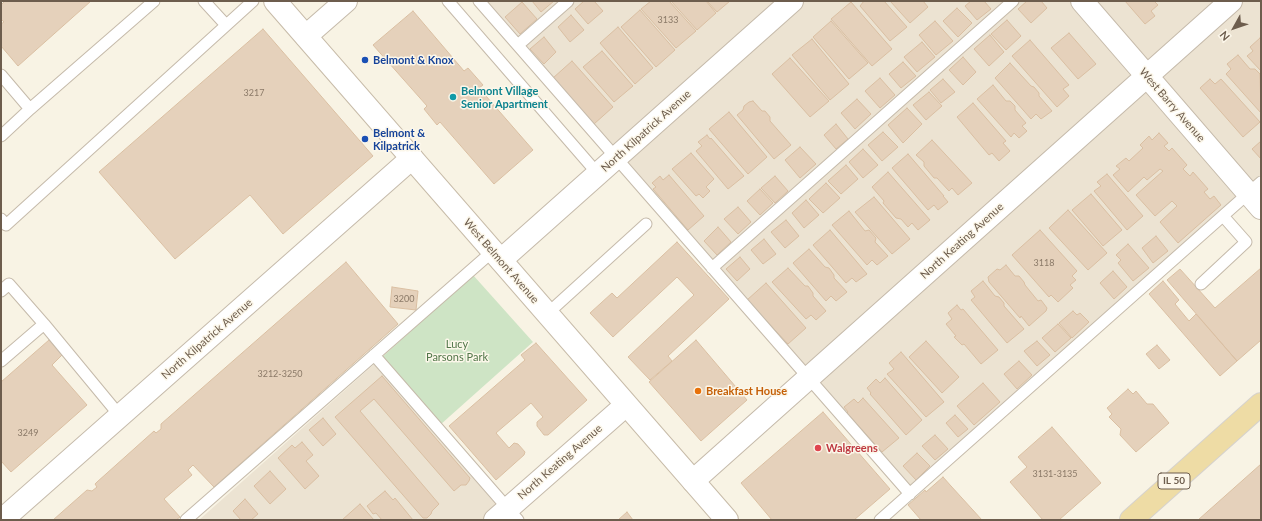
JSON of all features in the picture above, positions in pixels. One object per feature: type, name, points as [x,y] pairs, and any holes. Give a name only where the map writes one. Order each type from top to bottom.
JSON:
[{"type":"main road","name":"IL 50","points":[[1132,520],[1261,404]]},
{"type":"street","name":"West Belmont Avenue","points":[[275,1],[727,520]]},
{"type":"street","points":[[306,36],[346,1]]},
{"type":"street","name":"North Kilpatrick Avenue","points":[[497,256],[598,174],[792,1]]},
{"type":"street","name":"West Barry Avenue","points":[[1082,1],[1147,76],[1257,195]]},
{"type":"street","name":"North Keating Avenue","points":[[693,481],[1232,1]]},
{"type":"street","name":"North Kilpatrick Avenue","points":[[2,520],[412,158]]},
{"type":"street","name":"North Keating Avenue","points":[[507,516],[626,405]]},
{"type":"lane","points":[[1,136],[154,1]]},
{"type":"lane","points":[[204,1],[226,25]]},
{"type":"lane","points":[[3,225],[253,1]]},
{"type":"lane","points":[[448,1],[598,174]]},
{"type":"lane","points":[[480,1],[910,494]]},
{"type":"lane","points":[[518,45],[568,1]]},
{"type":"lane","points":[[712,268],[1013,1]]},
{"type":"lane","points":[[1,75],[30,109]]},
{"type":"lane","points":[[880,520],[1223,216],[1257,195]]},
{"type":"lane","points":[[1201,284],[1246,242],[1223,216]]},
{"type":"lane","points":[[547,314],[646,224]]},
{"type":"lane","points":[[186,520],[374,355],[497,256]]},
{"type":"lane","points":[[1,291],[9,284],[120,416]]},
{"type":"lane","points":[[1,361],[44,324]]},
{"type":"lane","points":[[374,355],[507,516]]},
{"type":"shaded area","points":[[477,1],[1261,1],[1261,174],[907,492]]},
{"type":"shaded area","points":[[380,359],[524,520],[199,520]]},
{"type":"green space","name":"Lucy Parsons Park","points":[[473,275],[533,342],[440,425],[380,359]]},
{"type":"building","points":[[5,1],[91,1],[18,66],[1,46],[1,24],[4,22],[1,19],[1,5]]},
{"type":"building","points":[[532,1],[554,1],[541,12]]},
{"type":"building","points":[[584,1],[594,1],[603,11],[588,24],[575,9]]},
{"type":"building","points":[[651,1],[669,1],[696,31],[676,48],[641,9]]},
{"type":"building","points":[[671,1],[706,1],[716,13],[697,30]]},
{"type":"building","points":[[707,1],[730,1],[717,12]]},
{"type":"building","points":[[864,1],[884,1],[907,27],[890,41],[860,6]]},
{"type":"building","points":[[890,1],[923,1],[928,7],[910,23]]},
{"type":"building","points":[[971,1],[984,1],[991,9],[977,20],[965,6]]},
{"type":"building","points":[[1027,1],[1041,1],[1047,8],[1031,23],[1018,9]]},
{"type":"building","points":[[1125,1],[1154,1],[1158,5],[1151,11],[1155,16],[1145,24]]},
{"type":"building","points":[[522,2],[537,19],[520,34],[505,17]]},
{"type":"building","points":[[851,2],[892,49],[872,66],[831,19]]},
{"type":"building","points":[[957,8],[972,23],[958,37],[943,21]]},
{"type":"building","points":[[640,10],[675,50],[656,67],[621,27]]},
{"type":"building","name":"Belmont Village Senior Apartment","points":[[413,11],[464,71],[468,68],[483,85],[479,88],[533,150],[494,184],[440,122],[437,125],[424,109],[427,106],[373,45]]},
{"type":"building","points":[[571,15],[584,30],[570,42],[558,27]]},
{"type":"building","points":[[1007,20],[1021,36],[1006,50],[991,34]]},
{"type":"building","points":[[831,21],[868,63],[849,79],[813,37]]},
{"type":"building","points":[[935,21],[953,41],[936,55],[919,35]]},
{"type":"building","points":[[618,27],[653,68],[635,84],[600,43]]},
{"type":"building","points":[[263,29],[373,156],[283,234],[250,195],[175,259],[99,172]]},
{"type":"building","points":[[1069,33],[1096,64],[1078,79],[1051,48]]},
{"type":"building","points":[[990,35],[1004,52],[989,66],[974,49]]},
{"type":"building","points":[[544,37],[556,52],[544,64],[530,49]]},
{"type":"building","points":[[1260,38],[1261,71],[1247,56],[1253,51],[1250,47]]},
{"type":"building","points":[[812,39],[849,84],[830,100],[792,55]]},
{"type":"building","points":[[1030,40],[1069,85],[1063,89],[1069,96],[1057,107],[1012,56]]},
{"type":"building","points":[[922,42],[935,57],[917,72],[904,57]]},
{"type":"building","points":[[602,51],[633,86],[614,102],[583,67]]},
{"type":"building","points":[[1238,55],[1250,69],[1255,69],[1260,74],[1261,113],[1226,74],[1231,69],[1227,64]]},
{"type":"building","points":[[963,57],[976,72],[963,85],[949,70]]},
{"type":"building","points":[[790,58],[829,101],[810,117],[772,74]]},
{"type":"building","points":[[572,61],[613,107],[594,124],[553,78]]},
{"type":"building","points":[[903,62],[916,76],[901,88],[889,74]]},
{"type":"building","points":[[1010,63],[1031,86],[1034,87],[1039,93],[1039,96],[1052,111],[1041,119],[1036,114],[1031,119],[995,78]]},
{"type":"building","points":[[880,78],[895,95],[880,108],[865,91]]},
{"type":"building","points":[[943,79],[955,92],[941,103],[930,90]]},
{"type":"building","points":[[1210,79],[1215,84],[1221,79],[1260,122],[1243,137],[1200,88]]},
{"type":"building","points":[[993,85],[1006,101],[1010,101],[1015,106],[1015,110],[1026,123],[1022,126],[1027,131],[1019,138],[1014,133],[1011,137],[977,99]]},
{"type":"building","points":[[929,92],[942,106],[926,120],[913,105]]},
{"type":"building","points":[[857,99],[871,114],[855,129],[841,113]]},
{"type":"building","points":[[753,101],[762,111],[765,111],[770,117],[770,121],[791,145],[774,159],[737,115],[743,110],[744,106]]},
{"type":"building","points":[[973,103],[1006,141],[1003,143],[1010,151],[999,161],[992,153],[989,155],[957,117]]},
{"type":"building","points":[[907,108],[922,124],[903,143],[888,125]]},
{"type":"building","points":[[729,112],[767,157],[748,174],[709,129]]},
{"type":"building","points":[[836,124],[848,139],[836,149],[824,135]]},
{"type":"building","points":[[883,132],[898,147],[882,161],[868,145]]},
{"type":"building","points":[[1159,133],[1168,143],[1164,146],[1169,151],[1172,148],[1187,165],[1183,169],[1190,176],[1193,172],[1208,189],[1204,192],[1210,199],[1214,196],[1221,205],[1178,243],[1160,222],[1177,206],[1172,201],[1155,216],[1136,195],[1163,171],[1160,169],[1147,180],[1144,177],[1128,192],[1113,175],[1120,169],[1116,166],[1126,158],[1129,161],[1143,148],[1140,145],[1149,136],[1152,140]]},
{"type":"building","points":[[707,135],[744,176],[728,189],[696,151],[702,146],[698,142]]},
{"type":"building","points":[[932,140],[972,183],[958,195],[952,188],[949,191],[937,178],[934,178],[924,166],[924,162],[916,155]]},
{"type":"building","points":[[1261,141],[1261,159],[1252,149]]},
{"type":"building","points":[[800,147],[816,164],[800,178],[785,160]]},
{"type":"building","points":[[863,149],[878,165],[863,178],[849,162]]},
{"type":"building","points":[[691,153],[714,179],[706,187],[710,191],[703,198],[699,194],[696,196],[672,169]]},
{"type":"building","points":[[908,154],[948,202],[938,210],[934,205],[928,210],[892,168]]},
{"type":"building","points":[[846,165],[858,179],[841,194],[828,181]]},
{"type":"building","points":[[888,172],[930,220],[918,230],[912,223],[908,227],[901,219],[896,218],[872,187]]},
{"type":"building","points":[[1107,174],[1143,216],[1127,230],[1094,191],[1101,186],[1097,182]]},
{"type":"building","points":[[669,175],[704,216],[688,230],[653,189],[656,187],[652,183],[660,176],[663,180]]},
{"type":"building","points":[[775,176],[788,191],[775,203],[761,188]]},
{"type":"building","points":[[826,183],[840,198],[823,213],[809,199]]},
{"type":"building","points":[[760,189],[773,203],[760,215],[747,201]]},
{"type":"building","points":[[1091,194],[1122,230],[1103,246],[1072,210]]},
{"type":"building","points":[[874,197],[910,239],[892,254],[855,212]]},
{"type":"building","points":[[806,200],[819,215],[804,228],[792,213]]},
{"type":"building","points":[[738,207],[751,222],[738,234],[724,219]]},
{"type":"building","points":[[1068,210],[1107,253],[1088,270],[1049,228]]},
{"type":"building","points":[[849,211],[865,231],[869,230],[876,238],[875,242],[888,256],[877,265],[872,260],[867,265],[832,225]]},
{"type":"building","points":[[786,220],[799,236],[785,248],[771,232]]},
{"type":"building","points":[[718,227],[731,242],[717,255],[704,241]]},
{"type":"building","points":[[830,230],[867,274],[856,282],[852,278],[846,283],[813,245]]},
{"type":"building","points":[[1040,230],[1077,271],[1072,276],[1076,280],[1070,285],[1073,288],[1058,302],[1051,295],[1049,297],[1012,255]]},
{"type":"building","points":[[1156,236],[1168,251],[1153,263],[1142,248]]},
{"type":"building","points":[[764,239],[776,254],[763,264],[751,250]]},
{"type":"building","points":[[677,242],[729,299],[668,356],[672,361],[650,380],[628,357],[694,295],[677,277],[613,337],[590,313],[612,293],[617,298]]},
{"type":"building","points":[[1128,244],[1149,268],[1133,281],[1118,263],[1121,260],[1116,255]]},
{"type":"building","points":[[809,249],[825,267],[829,268],[834,275],[834,278],[847,292],[836,301],[831,296],[826,301],[793,263]]},
{"type":"building","points":[[740,257],[750,269],[737,281],[726,269]]},
{"type":"building","points":[[346,262],[398,324],[214,487],[193,465],[188,470],[192,475],[164,499],[180,517],[176,520],[53,520],[87,490],[92,491],[97,487],[95,484],[97,482],[154,431],[156,433],[161,429],[161,424]]},
{"type":"building","points":[[1006,265],[1015,276],[1019,276],[1038,301],[1041,300],[1047,308],[1046,311],[1029,326],[1021,316],[1020,318],[989,282],[988,277],[997,269],[1000,270]]},
{"type":"building","points":[[788,268],[805,286],[808,286],[813,293],[813,296],[826,311],[816,320],[811,315],[806,319],[772,282]]},
{"type":"building","points":[[1261,268],[1261,340],[1237,361],[1167,280],[1180,269],[1215,308]]},
{"type":"building","points":[[1113,271],[1127,287],[1114,299],[1100,283]]},
{"type":"building","points":[[983,281],[995,296],[999,297],[1004,303],[1004,306],[1024,329],[1007,343],[971,300],[975,297],[971,291]]},
{"type":"building","points":[[1163,281],[1179,300],[1175,304],[1189,321],[1196,314],[1237,361],[1220,376],[1149,294]]},
{"type":"building","points":[[766,283],[806,328],[788,344],[747,300]]},
{"type":"building","points":[[392,287],[418,291],[416,310],[390,307]]},
{"type":"building","points":[[957,305],[961,310],[963,309],[998,350],[981,364],[964,344],[962,345],[954,337],[956,336],[946,324],[952,319],[948,313]]},
{"type":"building","points":[[1073,311],[1077,315],[1080,313],[1089,322],[1072,338],[1059,323]]},
{"type":"building","points":[[1058,324],[1071,338],[1055,352],[1042,338]]},
{"type":"building","points":[[49,340],[62,355],[52,365],[87,405],[11,472],[1,461],[1,382]]},
{"type":"building","name":"Breakfast House","points":[[696,340],[747,400],[701,441],[649,382]]},
{"type":"building","points":[[926,341],[959,377],[942,393],[909,357]]},
{"type":"building","points":[[1037,341],[1050,355],[1037,366],[1024,351]]},
{"type":"building","points":[[536,343],[587,400],[548,435],[544,435],[537,426],[537,422],[543,417],[531,403],[496,433],[509,448],[514,443],[518,444],[525,452],[524,455],[496,480],[449,426],[525,360],[521,355]]},
{"type":"building","points":[[1157,345],[1170,360],[1159,369],[1146,354]]},
{"type":"building","points":[[901,352],[944,402],[926,417],[887,374],[894,369],[889,363]]},
{"type":"building","points":[[1019,361],[1032,375],[1017,389],[1004,374]]},
{"type":"building","points":[[382,376],[470,478],[466,485],[461,485],[454,491],[374,399],[360,411],[439,504],[427,518],[423,518],[335,417]]},
{"type":"building","points":[[885,378],[922,420],[906,435],[870,394],[871,393],[867,388],[876,379],[880,383]]},
{"type":"building","points":[[983,383],[1000,402],[974,425],[957,406]]},
{"type":"building","points":[[1128,389],[1133,394],[1136,391],[1147,404],[1153,404],[1169,423],[1136,452],[1120,435],[1121,429],[1109,417],[1112,414],[1107,408]]},
{"type":"building","points":[[863,398],[899,438],[882,452],[847,413],[848,412],[844,407],[854,399],[858,403]]},
{"type":"building","name":"Walgreens","points":[[823,412],[890,489],[854,520],[772,520],[741,483]]},
{"type":"building","points":[[955,415],[968,429],[958,437],[946,423]]},
{"type":"building","points":[[323,418],[336,434],[323,446],[309,430]]},
{"type":"building","points":[[1052,427],[1101,483],[1059,520],[1043,520],[1010,482],[1027,467],[1018,457]]},
{"type":"building","points":[[935,435],[948,449],[935,460],[922,446]]},
{"type":"building","points":[[302,442],[313,455],[306,461],[319,476],[305,489],[278,458],[292,445],[295,448]]},
{"type":"building","points":[[917,453],[930,466],[916,480],[903,466]]},
{"type":"building","points":[[1261,464],[1261,520],[1198,520]]},
{"type":"building","points":[[270,471],[286,489],[270,504],[254,486]]},
{"type":"building","points":[[943,477],[982,520],[921,520],[908,505]]},
{"type":"building","points":[[385,491],[393,500],[395,498],[413,520],[382,520],[376,513],[373,514],[367,506]]},
{"type":"building","points":[[245,499],[258,514],[251,520],[241,520],[233,511]]},
{"type":"building","points":[[360,504],[374,520],[342,520]]},
{"type":"building","points":[[627,512],[633,520],[618,520]]},
{"type":"place","name":"Belmont & Knox","points":[[365,60]]},
{"type":"place","name":"Belmont Village Senior Apartment","points":[[453,97]]},
{"type":"place","name":"Belmont & Kilpatrick","points":[[365,139]]},
{"type":"place","name":"Breakfast House","points":[[698,391]]},
{"type":"place","name":"Walgreens","points":[[818,448]]}]
